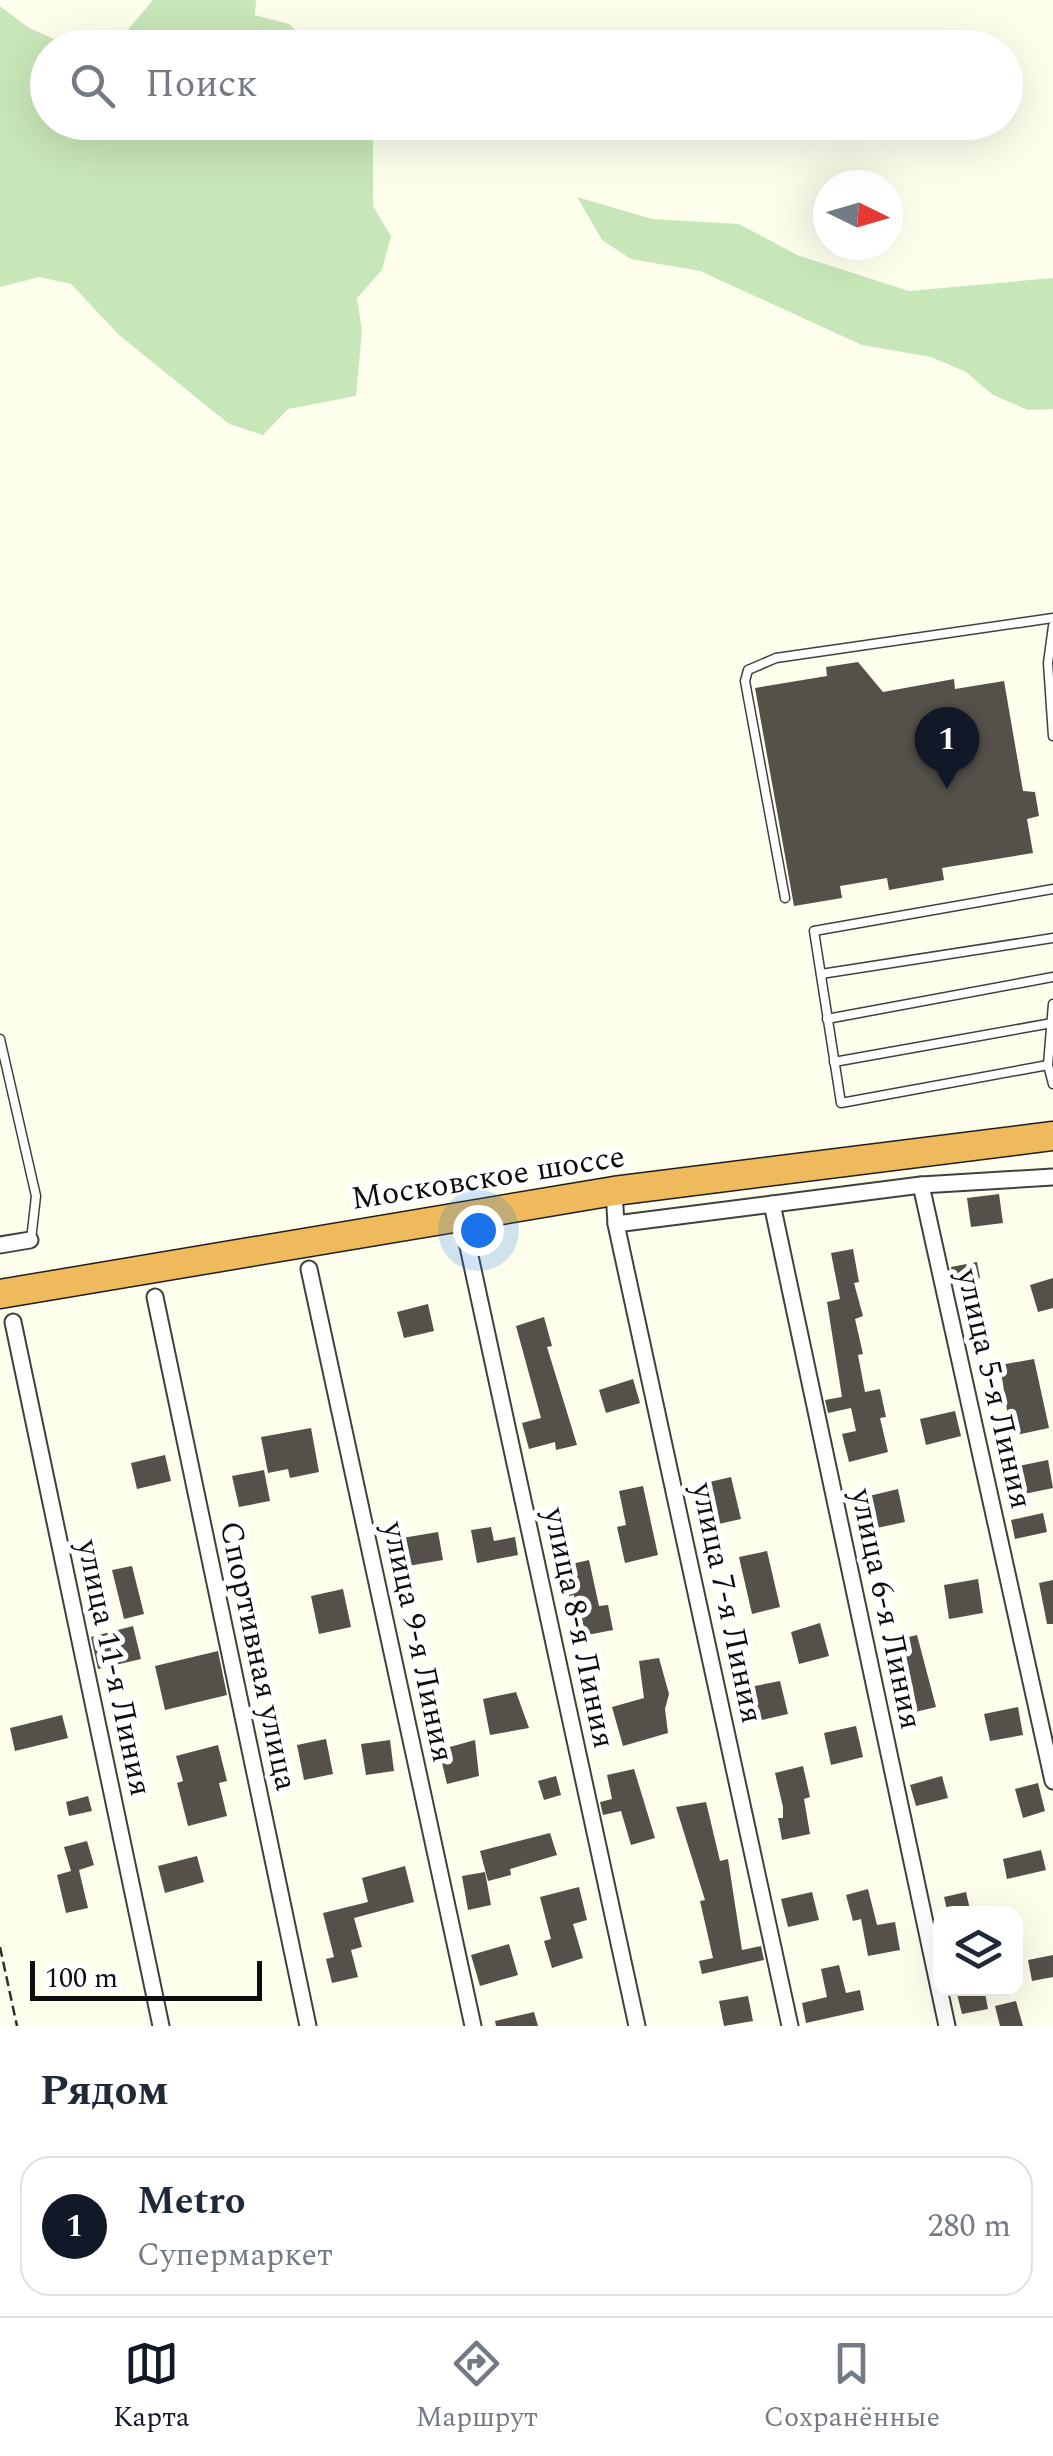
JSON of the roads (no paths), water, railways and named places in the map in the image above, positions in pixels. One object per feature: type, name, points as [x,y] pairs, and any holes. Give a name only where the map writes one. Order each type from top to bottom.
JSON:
[{"type":"highway","points":[[989,1143],[1053,1136]]},
{"type":"highway","points":[[989,1143],[1053,1146]]},
{"type":"highway","name":"Московское шоссе","points":[[0,1294],[614,1191],[989,1143]]},
{"type":"street","points":[[616,1224],[920,1185],[1053,1177]]},
{"type":"street","name":"улица 5-я Линия","points":[[920,1185],[1053,1781]]},
{"type":"street","name":"улица 7-я Линия","points":[[614,1191],[616,1224],[790,2026]]},
{"type":"street","name":"улица 6-я Линия","points":[[772,1204],[947,2026]]},
{"type":"street","points":[[0,1245],[30,1240]]},
{"type":"street","name":"улица 8-я Линия","points":[[466,1242],[637,2026]]},
{"type":"street","name":"улица 9-я Линия","points":[[309,1269],[472,2026]]},
{"type":"street","name":"Спортивная улица","points":[[155,1297],[308,2026]]},
{"type":"street","name":"улица 11-я Линия","points":[[13,1322],[161,2026]]},
{"type":"lane","points":[[785,898],[746,680],[748,670],[776,658],[1053,618]]},
{"type":"lane","points":[[1053,626],[1048,663],[1053,736]]},
{"type":"lane","points":[[1048,1065],[841,1103],[814,930],[1053,889]]},
{"type":"lane","points":[[820,974],[1053,938]]},
{"type":"lane","points":[[827,1020],[1053,978]]},
{"type":"lane","points":[[1053,1004],[1048,1065],[1053,1084]]},
{"type":"lane","points":[[834,1062],[1052,1023]]},
{"type":"lane","points":[[0,1039],[36,1196],[30,1240]]},
{"type":"place","name":"Metro","points":[[947,789]]}]
